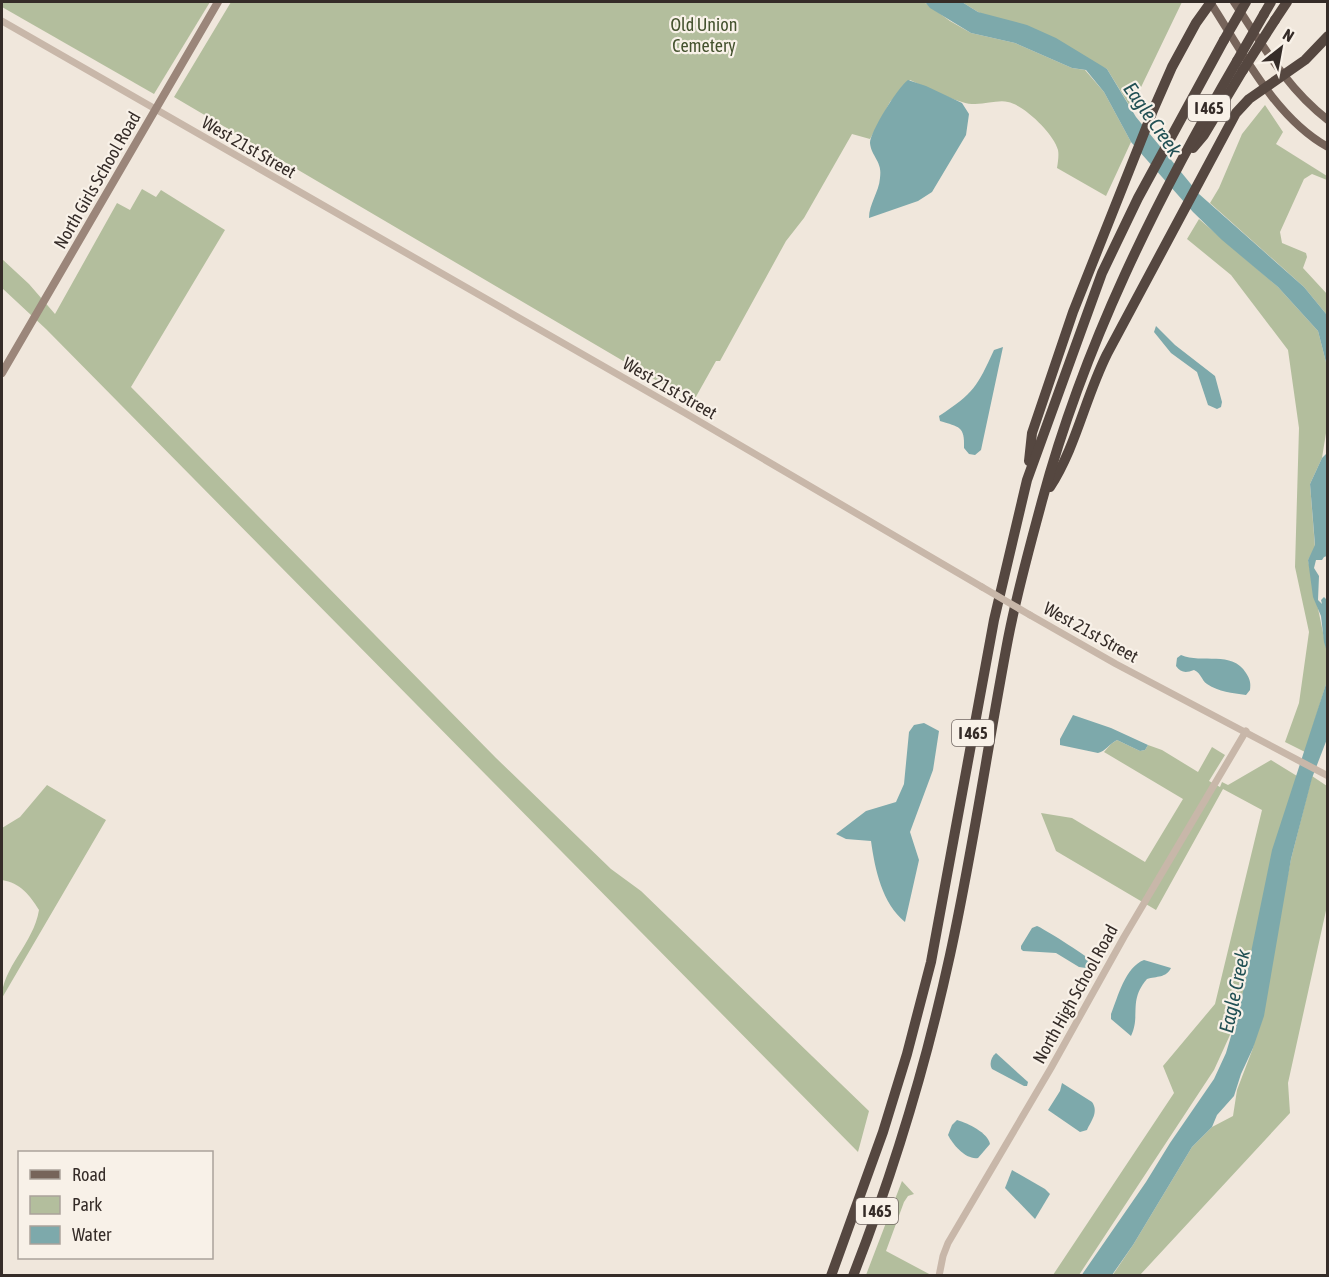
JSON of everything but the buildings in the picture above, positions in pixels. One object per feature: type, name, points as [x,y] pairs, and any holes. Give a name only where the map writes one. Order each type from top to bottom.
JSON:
[{"type":"highway","points":[[1027,480],[1032,433],[1073,312],[1172,67],[1210,2]]},
{"type":"highway","name":"I 465","points":[[831,1275],[883,1132],[907,1054],[931,962],[994,620],[1027,480],[1102,273],[1138,198],[1246,2]]},
{"type":"highway","name":"I 465","points":[[853,1275],[899,1146],[939,1004],[958,920],[1008,641],[1042,498],[1061,438],[1090,354],[1134,252],[1185,157],[1196,131],[1240,65],[1272,2]]},
{"type":"highway","points":[[1240,65],[1287,2]]},
{"type":"highway","points":[[1042,498],[1063,468],[1101,366],[1209,160],[1239,108],[1310,56],[1328,36]]},
{"type":"main road","name":"North Girls School Road","points":[[2,373],[218,2]]},
{"type":"main road","points":[[1210,2],[1282,109],[1302,130],[1328,147]]},
{"type":"main road","points":[[1234,2],[1283,75],[1309,106],[1328,120]]},
{"type":"street","name":"West 21st Street","points":[[2,21],[685,413],[1116,664],[1328,776]]},
{"type":"street","name":"North High School Road","points":[[939,1275],[948,1243],[998,1161],[1124,937],[1246,731]]},
{"type":"green space","points":[[2,2],[210,2],[154,94],[2,7]]},
{"type":"green space","name":"Old Union Cemetery","points":[[231,2],[924,2],[971,33],[1015,43],[1072,68],[1085,70],[1104,92],[1131,142],[1106,196],[1057,168],[1058,152],[1051,136],[1030,114],[1015,104],[1003,101],[968,104],[910,80],[890,102],[870,139],[852,134],[804,218],[786,241],[720,361],[716,361],[693,402],[174,97]]},
{"type":"green space","points":[[962,2],[1182,2],[1131,108],[1107,69],[978,12]]},
{"type":"green space","points":[[1265,105],[1283,132],[1276,144],[1327,176],[1327,180],[1312,174],[1304,179],[1280,232],[1282,243],[1306,253],[1303,268],[1327,294],[1327,315],[1304,287],[1210,203],[1219,188],[1242,134]]},
{"type":"green space","points":[[142,189],[156,197],[161,190],[225,230],[131,387],[496,758],[611,869],[641,891],[869,1111],[858,1152],[46,329],[2,288],[2,259],[29,284],[55,314],[117,203],[130,210]]},
{"type":"green space","points":[[1199,219],[1278,287],[1318,331],[1327,366],[1327,427],[1322,458],[1310,484],[1315,547],[1308,560],[1327,652],[1327,681],[1305,752],[1285,742],[1299,703],[1309,632],[1295,567],[1299,428],[1288,350],[1231,275],[1187,239]]},
{"type":"green space","points":[[1117,740],[1140,751],[1145,750],[1148,745],[1162,750],[1198,772],[1212,747],[1225,755],[1209,781],[1220,787],[1222,782],[1228,785],[1271,760],[1297,776],[1235,1024],[1214,1070],[1079,1275],[1053,1275],[1174,1093],[1163,1066],[1215,1004],[1262,810],[1223,789],[1156,910],[1056,851],[1041,813],[1072,818],[1145,862],[1183,799],[1104,752]]},
{"type":"green space","points":[[1312,776],[1327,786],[1327,906],[1288,1083],[1290,1113],[1140,1275],[1112,1276],[1192,1147],[1212,1127],[1233,1116],[1237,1090],[1253,1048],[1291,859]]},
{"type":"green space","points":[[47,785],[106,820],[2,998],[7,977],[31,934],[39,910],[24,890],[2,880],[2,828],[20,817]]},
{"type":"green space","points":[[902,1181],[914,1194],[908,1196],[904,1202],[886,1251],[931,1275],[866,1275]]},
{"type":"water","name":"Eagle Creek","points":[[925,2],[962,2],[978,12],[1027,25],[1056,38],[1107,69],[1136,117],[1199,194],[1304,287],[1327,315],[1327,366],[1318,331],[1278,287],[1222,240],[1193,212],[1131,142],[1104,92],[1086,70],[1072,68],[1015,43],[971,33],[930,8]]},
{"type":"water","points":[[908,80],[962,103],[969,114],[966,135],[932,192],[918,201],[869,218],[880,172],[871,148],[871,137],[879,120]]},
{"type":"water","points":[[1156,326],[1175,345],[1215,376],[1222,402],[1221,407],[1217,409],[1208,405],[1197,372],[1171,353],[1154,332]]},
{"type":"water","points":[[1003,347],[981,450],[975,455],[969,454],[964,448],[960,428],[940,421],[939,416],[967,395],[983,373],[994,350]]},
{"type":"water","points":[[1327,453],[1327,556],[1322,560],[1316,560],[1314,568],[1319,576],[1318,600],[1322,604],[1321,600],[1324,597],[1327,600],[1327,652],[1321,616],[1313,597],[1308,560],[1315,545],[1310,484],[1322,458]]},
{"type":"water","points":[[1181,655],[1233,662],[1240,666],[1247,675],[1250,690],[1246,695],[1212,687],[1194,670],[1184,672],[1176,666],[1177,658]]},
{"type":"water","name":"Eagle Creek","points":[[1327,681],[1327,739],[1312,778],[1291,859],[1264,1016],[1234,1096],[1217,1115],[1212,1127],[1192,1147],[1133,1245],[1112,1275],[1081,1276],[1214,1079],[1226,1053],[1240,1006],[1272,850]]},
{"type":"water","points":[[1073,715],[1111,728],[1148,745],[1145,750],[1140,751],[1117,740],[1098,753],[1060,745],[1060,739]]},
{"type":"water","points":[[924,723],[939,731],[933,770],[910,832],[919,860],[905,922],[885,896],[877,874],[871,841],[846,839],[836,834],[866,811],[896,802],[904,784],[909,732],[914,725]]},
{"type":"water","points":[[1037,926],[1089,959],[1086,968],[1079,967],[1056,953],[1023,951],[1021,946],[1032,928]]},
{"type":"water","points":[[1144,960],[1171,968],[1164,975],[1147,979],[1141,987],[1136,1001],[1134,1028],[1131,1036],[1111,1019],[1111,1014],[1127,976],[1137,964]]},
{"type":"water","points":[[996,1053],[1028,1082],[1027,1086],[992,1069],[991,1061]]},
{"type":"water","points":[[1062,1083],[1092,1102],[1095,1113],[1087,1130],[1080,1132],[1048,1110],[1060,1091]]},
{"type":"water","points":[[957,1120],[967,1123],[986,1136],[990,1144],[978,1158],[965,1154],[948,1135]]},
{"type":"water","points":[[1012,1170],[1050,1194],[1035,1219],[1005,1188]]}]
